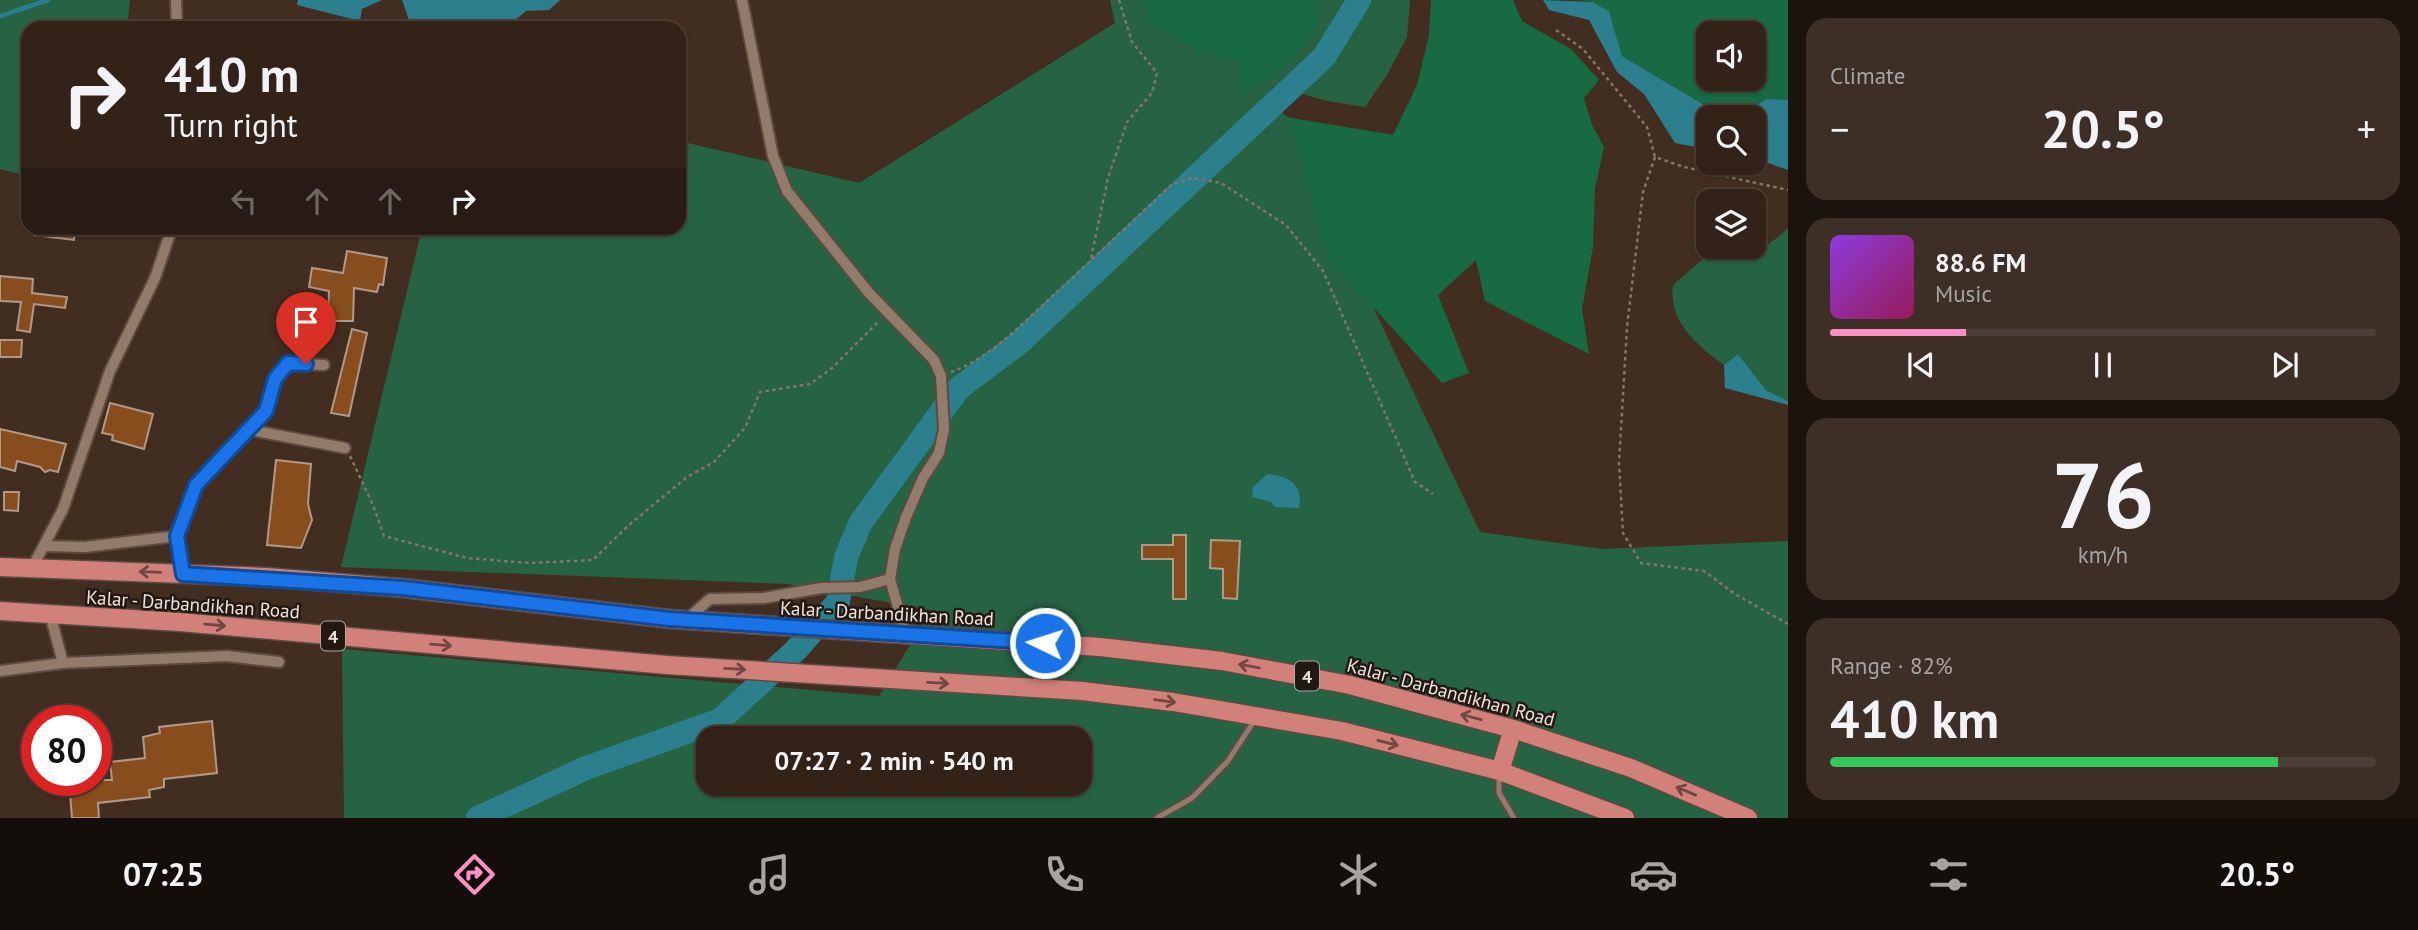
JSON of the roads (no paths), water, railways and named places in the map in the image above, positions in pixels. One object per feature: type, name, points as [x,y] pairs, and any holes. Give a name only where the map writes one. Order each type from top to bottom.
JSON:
[{"type":"highway","name":"Kalar - Darbandikhan Road","points":[[0,567],[183,574],[403,588],[686,620],[1100,647],[1222,661],[1350,685],[1513,729],[1631,768],[1748,818]]},
{"type":"highway","name":"Kalar - Darbandikhan Road","points":[[0,611],[180,622],[667,665],[1082,691],[1173,702],[1342,731],[1500,771],[1625,818]]},
{"type":"highway","points":[[1500,771],[1513,729]]},
{"type":"street","points":[[176,0],[177,21]]},
{"type":"street","points":[[742,0],[773,156],[787,191],[888,313],[934,360],[941,376],[944,429],[939,453],[923,478],[906,517],[895,549],[890,579],[906,635]]},
{"type":"street","points":[[32,568],[63,509],[110,371],[155,278],[170,235]]},
{"type":"street","points":[[183,574],[177,536],[196,485],[246,429],[266,411],[275,379],[288,363],[324,365]]},
{"type":"street","points":[[246,429],[345,448]]},
{"type":"street","points":[[44,546],[85,547],[177,536]]},
{"type":"street","points":[[686,620],[710,599],[764,597],[821,588],[860,587],[890,579]]},
{"type":"street","points":[[50,614],[63,663]]},
{"type":"street","points":[[0,671],[63,663],[227,656],[279,662]]},
{"type":"lane","points":[[1157,818],[1192,798],[1228,761],[1258,716]]},
{"type":"lane","points":[[1500,771],[1499,793],[1514,818]]},
{"type":"water","points":[[298,0],[382,0],[362,9],[360,21],[297,5]]},
{"type":"water","points":[[402,0],[560,0],[549,10],[526,11],[514,21],[409,20]]},
{"type":"water","points":[[1543,0],[1592,2],[1609,11],[1622,56],[1704,105],[1696,105],[1696,147],[1675,143],[1644,94],[1617,72],[1589,20],[1549,10]]},
{"type":"water","points":[[1766,99],[1788,100],[1788,170],[1766,162],[1766,105],[1757,105]]},
{"type":"water","points":[[1738,354],[1766,390],[1788,401],[1788,405],[1725,388],[1724,365]]},
{"type":"water","points":[[1267,474],[1288,479],[1297,487],[1299,508],[1275,507],[1271,502],[1252,497],[1253,487]]},
{"type":"waterway","points":[[0,16],[48,0]]},
{"type":"waterway","points":[[478,818],[586,768],[720,720],[796,650],[838,602],[846,557],[861,522],[959,388],[1019,343],[1324,57],[1359,0]]}]
